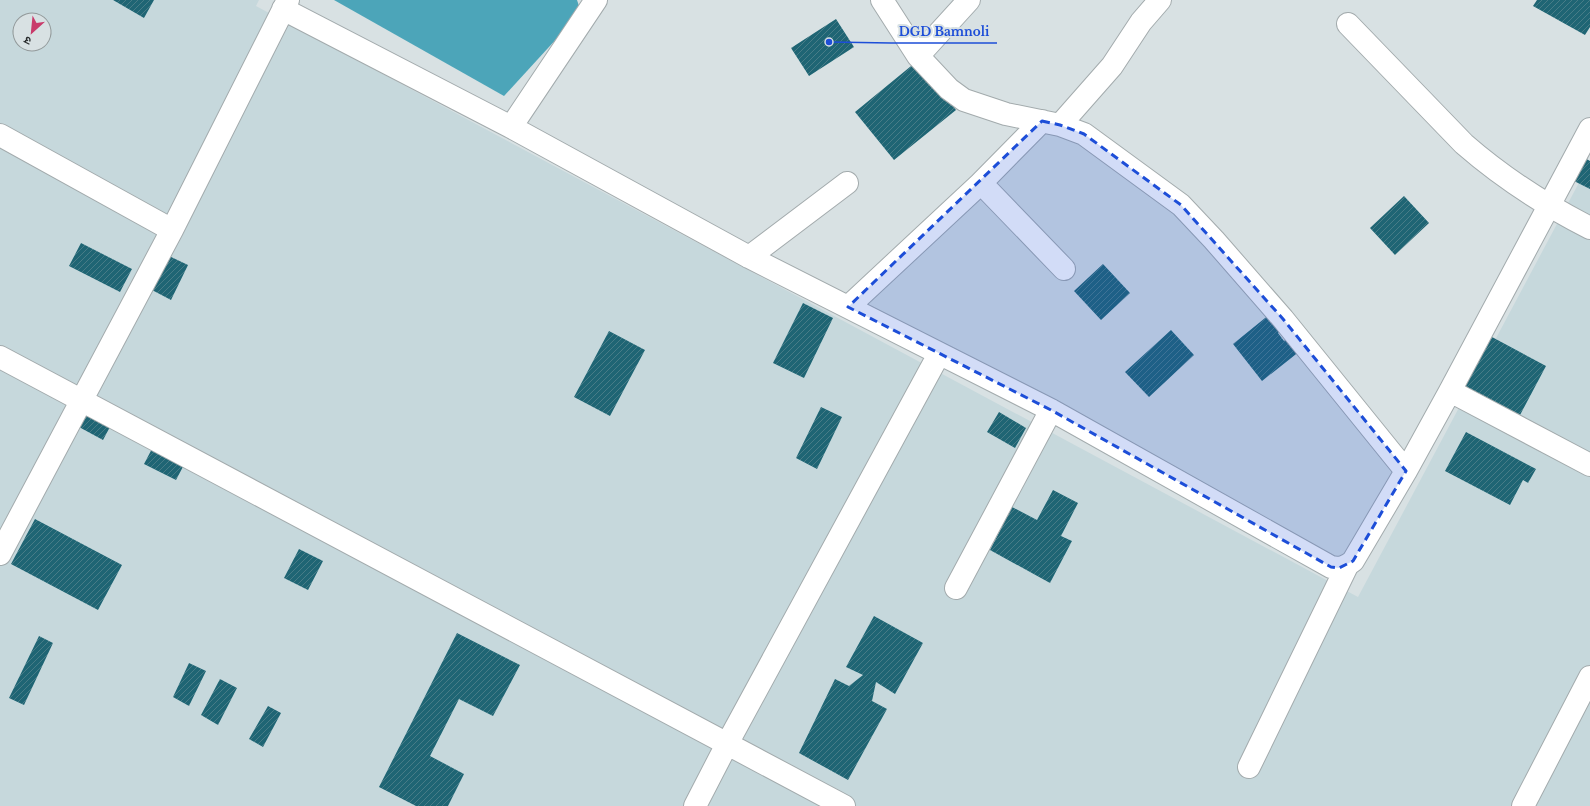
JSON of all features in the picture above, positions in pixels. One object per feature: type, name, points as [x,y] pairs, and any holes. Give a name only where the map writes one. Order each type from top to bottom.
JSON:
[{"type":"street","points":[[511,127],[596,0]]},
{"type":"street","points":[[882,0],[918,56],[949,89],[964,100],[1006,114],[1051,123],[1084,134],[1181,205],[1214,240],[1283,319],[1406,471]]},
{"type":"street","points":[[918,56],[969,0]]},
{"type":"street","points":[[848,307],[981,183],[1051,123],[1112,66],[1141,22],[1160,0]]},
{"type":"street","points":[[0,554],[172,230],[286,4],[749,257],[1051,410],[1331,567],[1339,568],[1347,566]]},
{"type":"street","points":[[1348,24],[1464,144],[1483,161],[1548,206],[1590,228]]},
{"type":"street","points":[[1249,767],[1347,566],[1353,560],[1406,471],[1590,129]]},
{"type":"street","points":[[0,135],[172,230]]},
{"type":"street","points":[[749,257],[847,183]]},
{"type":"street","points":[[981,183],[1064,269]]},
{"type":"street","points":[[695,806],[727,744],[939,354]]},
{"type":"street","points":[[0,357],[844,806]]},
{"type":"street","points":[[1450,391],[1590,465]]},
{"type":"street","points":[[956,588],[1051,410]]},
{"type":"street","points":[[1523,806],[1584,704],[1590,677]]},
{"type":"highlighted area","points":[[1042,121],[1060,125],[1084,134],[1181,205],[1283,319],[1406,471],[1353,561],[1339,568],[1331,567],[1051,410],[848,307]]},
{"type":"shaded area","points":[[0,0],[259,0],[256,6],[1358,597],[1590,162],[1590,806],[0,806]]},
{"type":"water","points":[[334,0],[577,0],[581,12],[504,96]]},
{"type":"building","points":[[113,0],[154,0],[144,18]]},
{"type":"building","points":[[1537,0],[1590,0],[1590,27],[1585,35],[1533,6]]},
{"type":"building","points":[[836,19],[854,47],[809,76],[791,48]]},
{"type":"building","points":[[916,62],[956,110],[894,160],[855,112]]},
{"type":"building","points":[[1581,156],[1590,161],[1590,189],[1570,179]]},
{"type":"building","points":[[1404,196],[1429,223],[1395,255],[1370,228]]},
{"type":"building","points":[[81,243],[132,269],[120,292],[69,266]]},
{"type":"building","points":[[169,256],[188,265],[171,300],[152,290]]},
{"type":"building","points":[[1103,264],[1130,293],[1101,320],[1074,291]]},
{"type":"building","points":[[803,303],[833,318],[804,378],[773,363]]},
{"type":"building","points":[[1270,314],[1282,329],[1278,333],[1284,341],[1289,337],[1300,351],[1262,381],[1233,344]]},
{"type":"building","points":[[1171,330],[1194,355],[1149,397],[1125,372]]},
{"type":"building","points":[[609,331],[645,350],[610,416],[574,397]]},
{"type":"building","points":[[1492,337],[1546,366],[1520,415],[1465,386]]},
{"type":"building","points":[[821,407],[842,417],[817,469],[796,458]]},
{"type":"building","points":[[88,412],[111,425],[103,440],[79,427]]},
{"type":"building","points":[[999,412],[1026,428],[1015,448],[987,432]]},
{"type":"building","points":[[1466,432],[1536,469],[1528,483],[1523,480],[1510,505],[1445,471]]},
{"type":"building","points":[[154,445],[186,461],[176,480],[144,464]]},
{"type":"building","points":[[1053,490],[1078,503],[1061,536],[1072,541],[1050,583],[990,550],[1012,507],[1037,520]]},
{"type":"building","points":[[35,519],[122,565],[98,610],[11,564]]},
{"type":"building","points":[[299,549],[323,561],[308,590],[284,578]]},
{"type":"building","points":[[874,616],[923,643],[895,694],[876,682],[872,701],[887,709],[848,780],[799,753],[835,679],[849,686],[863,675],[846,667]]},
{"type":"building","points":[[457,633],[520,665],[493,716],[459,699],[430,756],[464,774],[448,806],[416,806],[379,787]]},
{"type":"building","points":[[39,636],[53,643],[24,705],[9,698]]},
{"type":"building","points":[[189,663],[206,671],[189,706],[173,697]]},
{"type":"building","points":[[220,679],[237,688],[218,725],[201,715]]},
{"type":"building","points":[[268,706],[281,713],[263,747],[249,739]]},
{"type":"place","name":"DGD Bamnoli","points":[[829,42]]}]
